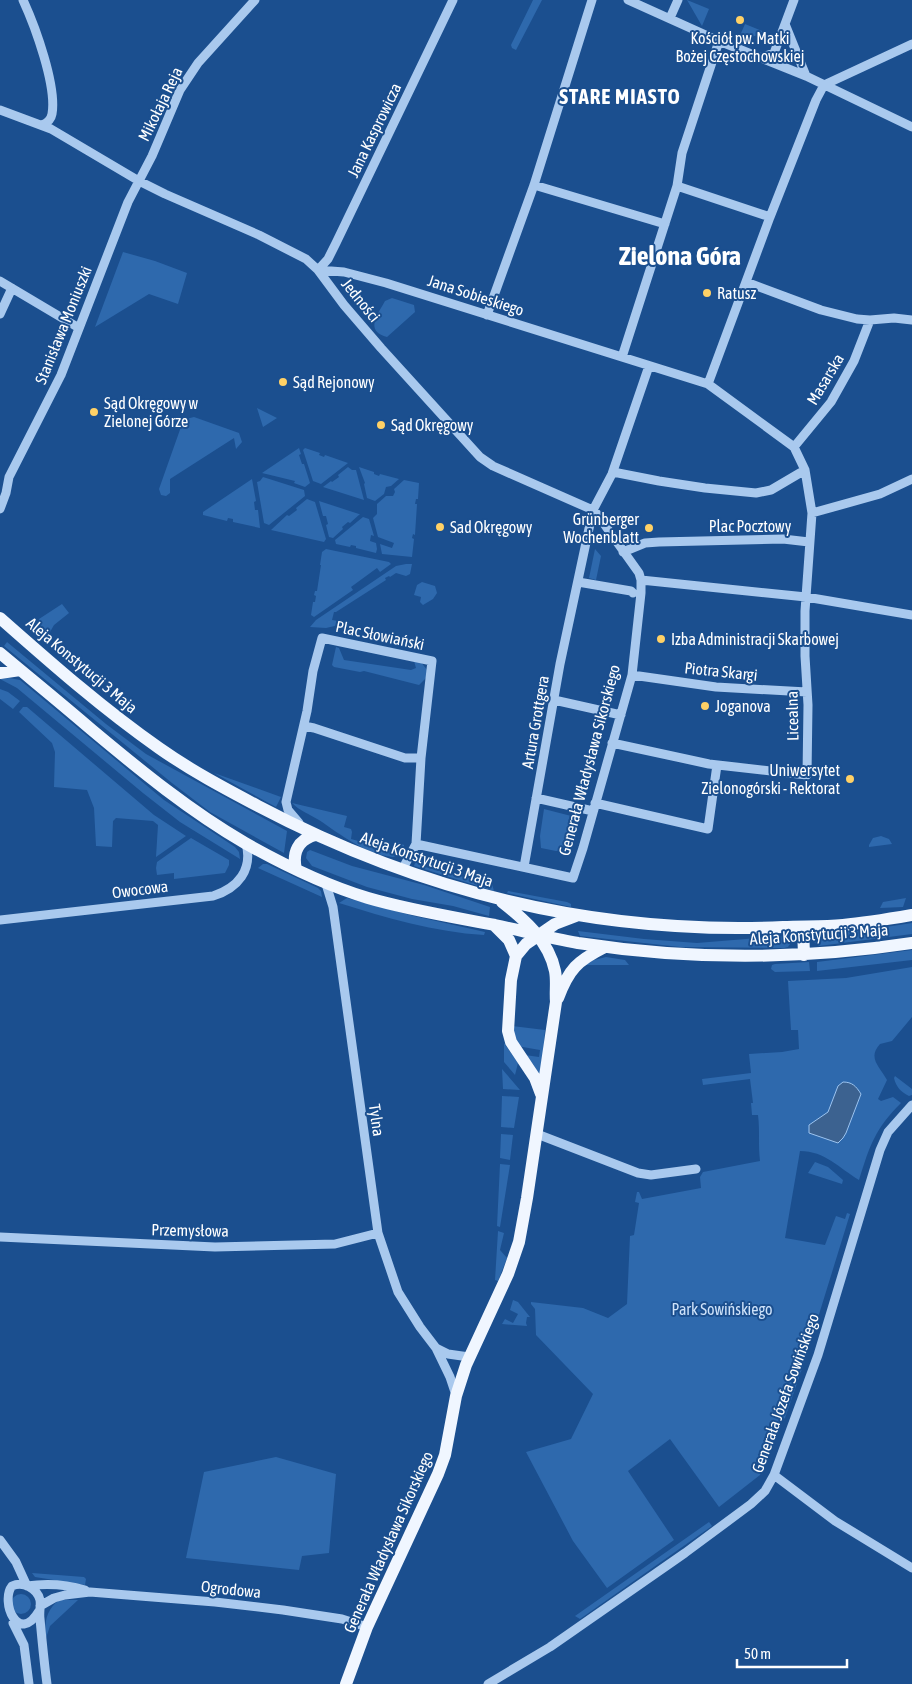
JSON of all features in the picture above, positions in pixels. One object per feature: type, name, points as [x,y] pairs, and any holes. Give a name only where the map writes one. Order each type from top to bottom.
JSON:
[{"type":"main road","name":"Aleja Konstytucji 3 Maja","points":[[0,618],[110,712],[158,748],[231,792],[315,835],[402,870],[500,900],[576,916],[633,923],[690,928],[745,929],[842,925],[912,915]]},
{"type":"main road","name":"Aleja Konstytucji 3 Maja","points":[[0,653],[147,776],[193,810],[246,843],[296,869],[326,884],[368,898],[538,935],[606,947],[653,952],[702,955],[804,955],[912,943]]},
{"type":"main road","points":[[0,673],[20,670]]},
{"type":"main road","points":[[296,869],[294,859],[296,851],[305,838],[315,835]]},
{"type":"main road","name":"Generała Władysława Sikorskiego","points":[[346,1684],[368,1627],[438,1474],[447,1446],[456,1396],[469,1358],[508,1274],[518,1242],[528,1198],[556,1002],[555,972],[552,961],[538,935],[523,918],[500,900]]},
{"type":"main road","points":[[542,1097],[535,1078],[511,1042],[508,1031],[511,980],[516,956],[526,944],[555,924],[576,916]]},
{"type":"main road","points":[[494,925],[510,940],[516,956]]},
{"type":"main road","points":[[803,927],[804,955]]},
{"type":"main road","points":[[556,1002],[568,974],[576,965],[591,954],[606,947]]},
{"type":"street","name":"Mikołaja Reja","points":[[139,181],[185,82],[198,63],[255,0]]},
{"type":"street","name":"Jana Kasprowicza","points":[[318,270],[328,259],[453,0]]},
{"type":"street","points":[[487,315],[534,185],[592,0]]},
{"type":"street","points":[[628,0],[719,41],[763,57],[806,76],[912,127]]},
{"type":"street","points":[[666,16],[678,0]]},
{"type":"street","points":[[763,57],[774,53],[794,0]]},
{"type":"street","points":[[25,3],[52,86],[52,116],[42,126]]},
{"type":"street","points":[[785,24],[806,76]]},
{"type":"street","points":[[622,357],[677,186],[682,153],[719,41]]},
{"type":"street","points":[[708,384],[781,186],[824,85],[912,44]]},
{"type":"street","name":"Jedności","points":[[0,110],[42,126],[82,146],[139,181],[286,248],[306,259],[318,270],[344,305],[381,348],[485,461],[593,510],[639,573],[641,580]]},
{"type":"street","name":"Stanisława Moniuszki","points":[[0,508],[6,493],[9,477],[61,375],[128,202],[139,181]]},
{"type":"street","points":[[534,185],[665,224]]},
{"type":"street","points":[[677,186],[770,217]]},
{"type":"street","name":"Jana Sobieskiego","points":[[318,270],[344,272],[419,293],[708,384],[794,447]]},
{"type":"street","points":[[0,281],[78,328]]},
{"type":"street","points":[[746,282],[821,310],[870,320],[894,318],[912,320]]},
{"type":"street","points":[[0,314],[12,288]]},
{"type":"street","name":"Masarska","points":[[794,447],[831,402],[854,361],[870,320]]},
{"type":"street","points":[[633,593],[631,591],[578,582],[593,510],[613,472],[649,366]]},
{"type":"street","points":[[794,447],[805,470],[812,513],[809,542]]},
{"type":"street","points":[[613,472],[705,488],[756,493],[771,490],[805,470]]},
{"type":"street","name":"Stanisława Moniuszki","points":[[0,485],[9,477]]},
{"type":"street","points":[[812,513],[882,493],[912,479]]},
{"type":"street","name":"Plac Pocztowy","points":[[623,552],[645,543],[659,542],[783,539],[809,542],[806,597]]},
{"type":"street","points":[[641,580],[806,597],[912,615]]},
{"type":"street","name":"Generała Władysława Sikorskiego","points":[[416,844],[573,878],[632,675],[641,580]]},
{"type":"street","name":"Artura Grottgera","points":[[524,867],[578,582]]},
{"type":"street","name":"Licealna","points":[[612,743],[717,765],[806,775],[806,597]]},
{"type":"street","name":"Plac Słowiański","points":[[315,835],[293,817],[288,810],[286,802],[322,638],[432,661],[421,758],[416,844],[402,870]]},
{"type":"street","name":"Piotra Skargi","points":[[632,675],[716,687],[807,692]]},
{"type":"street","points":[[554,702],[621,715]]},
{"type":"street","points":[[304,726],[405,758],[421,758]]},
{"type":"street","points":[[536,798],[708,829],[717,765]]},
{"type":"street","name":"Owocowa","points":[[0,920],[213,896],[225,892],[236,884],[243,875],[249,854],[246,843]]},
{"type":"street","name":"Tylna","points":[[326,884],[331,895],[333,907],[378,1234],[398,1292],[436,1348],[450,1377],[456,1396]]},
{"type":"street","name":"Generała Józefa Sowińskiego","points":[[488,1684],[550,1647],[705,1538],[751,1504],[765,1491],[774,1475],[818,1355],[880,1150],[888,1132],[912,1105]]},
{"type":"street","points":[[537,1134],[638,1173],[651,1175],[696,1169]]},
{"type":"street","name":"Przemysłowa","points":[[0,1237],[215,1247],[334,1244],[378,1234]]},
{"type":"street","points":[[436,1348],[448,1354],[469,1358]]},
{"type":"street","points":[[774,1475],[835,1521],[912,1568]]},
{"type":"street","points":[[0,1540],[16,1562],[27,1586],[37,1594],[47,1684]]},
{"type":"street","name":"Ogrodowa","points":[[27,1586],[48,1583],[90,1592]]},
{"type":"street","points":[[27,1586],[15,1585],[2,1592],[0,1603],[7,1620],[24,1645],[28,1684]]},
{"type":"street","name":"Ogrodowa","points":[[39,1608],[54,1598],[90,1592],[196,1600],[280,1610],[342,1619],[368,1627]]},
{"type":"street","points":[[7,1620],[25,1624],[36,1617],[39,1608]]},
{"type":"green space","points":[[533,0],[542,0],[516,50],[511,45]]},
{"type":"green space","points":[[687,0],[709,9],[702,26]]},
{"type":"green space","points":[[745,24],[767,33],[738,40]]},
{"type":"green space","points":[[123,252],[187,273],[178,304],[149,294],[95,327]]},
{"type":"green space","points":[[392,298],[414,305],[415,312],[387,337],[376,331],[374,326],[376,317],[385,301]]},
{"type":"green space","points":[[257,408],[277,418],[263,427]]},
{"type":"green space","points":[[194,417],[239,433],[242,442],[236,449],[234,438],[170,479],[170,493],[166,496],[161,495],[159,489],[182,424],[186,419]]},
{"type":"green space","points":[[299,448],[301,454],[299,455],[310,483],[305,487],[294,483],[295,481],[262,473]]},
{"type":"green space","points":[[305,448],[320,453],[319,455],[324,457],[325,455],[348,463],[321,484],[313,481],[303,450]]},
{"type":"green space","points":[[348,467],[356,470],[364,500],[323,487],[339,477],[338,475]]},
{"type":"green space","points":[[359,467],[374,472],[374,474],[379,476],[380,474],[399,479],[391,486],[386,487],[384,494],[375,501],[367,498],[365,483]]},
{"type":"green space","points":[[263,477],[304,490],[305,496],[269,525],[264,523],[257,482]]},
{"type":"green space","points":[[252,479],[256,501],[254,502],[255,510],[258,510],[260,528],[233,522],[233,519],[228,518],[227,521],[203,515],[203,512]]},
{"type":"green space","points":[[404,480],[419,483],[418,499],[416,499],[415,504],[417,504],[415,535],[413,534],[412,538],[414,539],[412,557],[382,554],[380,544],[392,548],[394,543],[378,537],[373,518],[377,514],[377,504],[386,496],[393,496],[394,489]]},
{"type":"green space","points":[[307,499],[315,502],[326,539],[324,542],[271,530],[287,515],[289,516],[297,510],[296,508]]},
{"type":"green space","points":[[319,501],[360,514],[342,527],[343,529],[333,538],[329,537],[326,516],[323,516]]},
{"type":"green space","points":[[363,517],[369,519],[374,536],[371,535],[370,541],[376,543],[376,553],[356,548],[356,546],[351,545],[350,547],[336,544],[335,540]]},
{"type":"green space","points":[[326,549],[391,564],[380,572],[377,568],[351,587],[353,590],[314,617],[311,615],[316,596],[314,595],[315,591],[317,591],[322,552]]},
{"type":"green space","points":[[595,549],[601,556],[596,580],[589,578]]},
{"type":"green space","points":[[412,564],[410,574],[406,576],[396,573],[385,578],[386,580],[334,612],[332,620],[338,621],[339,625],[326,628],[310,627],[316,620],[396,566]]},
{"type":"green space","points":[[422,582],[435,586],[437,593],[433,599],[423,605],[420,602],[421,597],[414,595],[417,585]]},
{"type":"green space","points":[[62,604],[69,613],[54,625],[50,632],[42,629],[38,625],[39,619]]},
{"type":"green space","points":[[7,642],[106,724],[146,754],[287,831],[284,853],[210,812],[4,646]]},
{"type":"green space","points":[[336,647],[339,648],[344,660],[411,670],[416,668],[414,661],[421,662],[427,670],[426,678],[419,685],[364,671],[360,672],[334,667],[332,665]]},
{"type":"green space","points":[[0,679],[20,680],[164,800],[235,847],[239,852],[240,859],[180,822],[17,688]]},
{"type":"green space","points":[[0,689],[8,692],[20,701],[13,709],[0,699]]},
{"type":"green space","points":[[23,707],[27,707],[154,815],[186,836],[156,857],[158,825],[153,821],[116,818],[113,821],[112,847],[96,846],[94,808],[87,790],[54,787],[55,752],[52,743],[19,712]]},
{"type":"green space","points":[[214,773],[281,797],[276,807]]},
{"type":"green space","points":[[292,803],[347,816],[344,827],[351,829],[351,839],[395,851],[398,842],[404,845],[404,850],[399,855],[393,857],[363,848]]},
{"type":"green space","points":[[544,809],[579,818],[573,840],[567,850],[556,851],[541,848],[540,836]]},
{"type":"green space","points":[[881,836],[889,839],[892,844],[869,847],[873,838]]},
{"type":"green space","points":[[191,838],[229,860],[225,873],[174,879],[174,873],[157,875],[157,862]]},
{"type":"green space","points":[[310,850],[352,866],[424,885],[490,907],[489,916],[367,887],[312,866],[306,858],[307,852]]},
{"type":"green space","points":[[417,857],[425,867],[492,884],[494,891],[414,866]]},
{"type":"green space","points":[[263,864],[267,864],[318,888],[321,891],[322,897],[258,868]]},
{"type":"green space","points":[[508,891],[567,902],[571,904],[571,907],[507,893]]},
{"type":"green space","points":[[347,898],[485,932],[484,935],[465,933],[411,924],[339,903]]},
{"type":"green space","points":[[906,898],[903,907],[880,908],[883,902]]},
{"type":"green space","points":[[912,923],[912,934],[819,946],[814,942],[815,937],[821,934]]},
{"type":"green space","points":[[578,931],[697,943],[784,936],[789,939],[790,944],[784,948],[680,947],[580,936]]},
{"type":"green space","points":[[912,950],[912,960],[817,971],[817,962]]},
{"type":"green space","points":[[606,957],[625,960],[629,965],[585,965]]},
{"type":"green space","points":[[809,962],[810,971],[775,972],[771,969],[772,965],[775,964]]},
{"type":"green space","name":"Park Sowińskiego","points":[[912,967],[912,1017],[892,1041],[880,1044],[875,1054],[876,1062],[887,1080],[878,1099],[881,1101],[893,1097],[901,1103],[885,1121],[874,1138],[859,1180],[824,1157],[800,1151],[785,1238],[825,1245],[836,1216],[845,1219],[847,1213],[850,1214],[804,1363],[785,1418],[782,1420],[760,1475],[719,1507],[670,1439],[628,1471],[674,1540],[607,1588],[573,1541],[526,1452],[571,1439],[593,1394],[536,1335],[535,1309],[531,1302],[583,1308],[608,1318],[627,1304],[630,1236],[634,1235],[639,1203],[635,1202],[637,1192],[639,1192],[642,1199],[701,1188],[700,1177],[703,1172],[760,1161],[758,1115],[752,1115],[751,1103],[753,1103],[750,1079],[703,1085],[702,1079],[751,1073],[749,1054],[799,1049],[798,1030],[791,1030],[788,981],[846,978]]},
{"type":"green space","points":[[512,1026],[545,1030],[541,1077],[525,1055],[539,1057],[540,1050],[517,1046]]},
{"type":"green space","points":[[504,1043],[518,1063],[515,1075],[504,1062]]},
{"type":"green space","points":[[502,1069],[520,1090],[503,1089]]},
{"type":"green space","points":[[895,1076],[912,1089],[912,1095],[909,1096],[899,1089],[894,1078]]},
{"type":"green space","points":[[502,1096],[519,1097],[514,1128],[501,1127]]},
{"type":"green space","points":[[501,1134],[513,1135],[510,1160],[500,1158]]},
{"type":"green space","points":[[815,1162],[828,1167],[843,1180],[842,1184],[808,1173]]},
{"type":"green space","points":[[500,1164],[510,1165],[500,1227],[497,1226]]},
{"type":"green space","points":[[498,1231],[504,1233],[500,1250],[507,1258],[498,1281],[495,1280]]},
{"type":"green space","points":[[513,1300],[518,1302],[530,1317],[527,1317],[527,1326],[502,1324],[505,1319],[513,1323],[518,1314],[510,1310]]},
{"type":"green space","points":[[276,1457],[336,1474],[329,1553],[302,1556],[299,1570],[186,1558],[204,1472]]},
{"type":"green space","points":[[709,1522],[712,1526],[580,1619],[575,1616]]},
{"type":"green space","points":[[32,1573],[84,1577],[86,1579],[85,1585],[35,1577]]},
{"type":"green space","points":[[17,1594],[25,1594],[31,1600],[31,1608],[25,1614],[17,1614],[11,1608],[11,1600]]},
{"type":"green space","points":[[59,1600],[78,1600],[50,1626],[46,1638],[45,1627],[47,1617],[51,1608]]},
{"type":"shaded area","points":[[843,1082],[854,1085],[861,1094],[843,1138],[838,1143],[809,1133],[809,1125],[828,1112],[838,1086]]},
{"type":"place","name":"Kościół pw. Matki Bożej Częstochowskiej","points":[[740,20]]},
{"type":"place","name":"Ratusz","points":[[707,293]]},
{"type":"place","name":"Sąd Rejonowy","points":[[283,382]]},
{"type":"place","name":"Sąd Okręgowy w Zielonej Górze","points":[[94,412]]},
{"type":"place","name":"Sąd Okręgowy","points":[[381,425]]},
{"type":"place","name":"Sad Okręgowy","points":[[440,527]]},
{"type":"place","name":"Grünberger Wochenblatt","points":[[649,528]]},
{"type":"place","name":"Izba Administracji Skarbowej","points":[[661,639]]},
{"type":"place","name":"Joganova","points":[[705,706]]},
{"type":"place","name":"Uniwersytet Zielonogórski - Rektorat","points":[[850,779]]},
{"type":"district","name":"STARE MIASTO","points":[[620,97]]},
{"type":"district","name":"Zielona Góra","points":[[680,256]]}]
